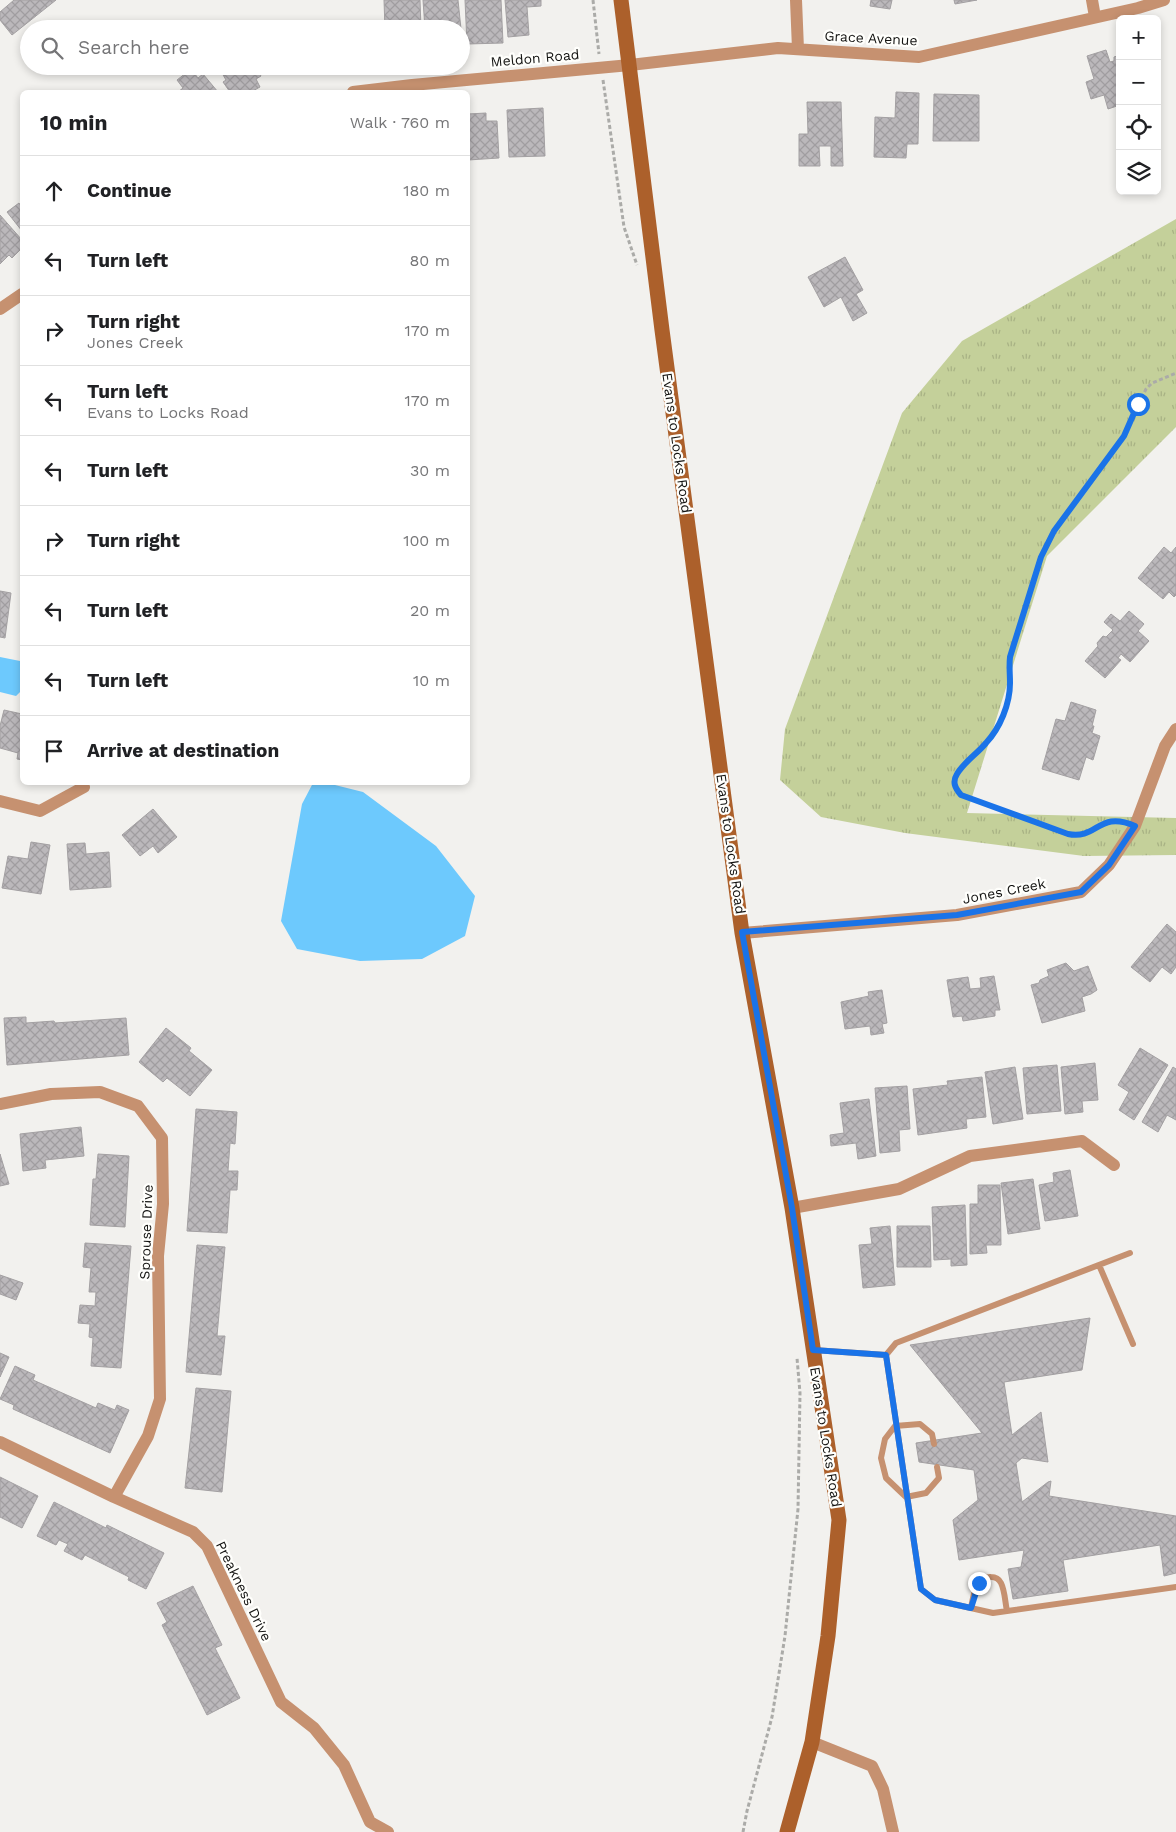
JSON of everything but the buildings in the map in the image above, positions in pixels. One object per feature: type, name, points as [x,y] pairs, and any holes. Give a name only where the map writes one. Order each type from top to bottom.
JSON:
[{"type":"street","name":"Evans to Locks Road","points":[[621,0],[742,932],[792,1208],[839,1520],[828,1636],[812,1742],[787,1832]]},
{"type":"street","points":[[796,0],[798,49]]},
{"type":"street","points":[[1092,0],[1095,17]]},
{"type":"street","name":"Grace Avenue","points":[[630,65],[778,48],[919,58],[1138,8],[1164,0]]},
{"type":"street","name":"Meldon Road","points":[[370,90],[630,65]]},
{"type":"street","points":[[0,309],[20,295]]},
{"type":"street","name":"Jones Creek","points":[[742,932],[957,915],[1081,892],[1109,865],[1135,826],[1165,746],[1176,729]]},
{"type":"street","points":[[0,801],[40,811],[84,787]]},
{"type":"street","name":"Sprouse Drive","points":[[0,1104],[51,1094],[100,1092],[138,1106],[162,1138],[163,1204],[158,1256],[160,1399],[148,1436],[114,1497]]},
{"type":"street","points":[[792,1208],[899,1189],[970,1156],[1082,1140],[1114,1165]]},
{"type":"street","name":"Preakness Drive","points":[[0,1442],[114,1497],[193,1532],[207,1546],[281,1702],[320,1735],[344,1765],[370,1822],[388,1832]]},
{"type":"street","points":[[812,1742],[872,1766],[883,1789],[893,1832]]},
{"type":"lane","points":[[1130,1253],[896,1343],[886,1355],[895,1426],[921,1589],[935,1600],[993,1613],[1176,1587]]},
{"type":"lane","points":[[1099,1265],[1133,1344]]},
{"type":"lane","points":[[813,1350],[886,1355]]},
{"type":"lane","points":[[906,1497],[886,1478],[881,1458],[885,1439],[895,1426],[920,1424],[932,1434],[934,1444]]},
{"type":"lane","points":[[906,1497],[926,1493],[939,1478],[937,1467]]},
{"type":"lane","points":[[971,1608],[979,1583],[985,1578],[992,1577],[999,1580],[1002,1585],[1007,1611]]},
{"type":"path","points":[[593,0],[624,227],[638,267]]},
{"type":"path","points":[[1135,826],[1123,821],[1111,821],[1085,834],[1077,836],[1068,834],[961,795],[954,783],[961,768],[986,743],[997,729],[1002,717],[1008,698],[1010,685],[1008,668],[1015,639],[1041,557],[1054,531],[1124,436],[1146,389],[1152,383],[1176,373]]},
{"type":"path","points":[[743,1832],[772,1717],[785,1636],[798,1509],[800,1393],[797,1350]]},
{"type":"green space","points":[[1176,219],[1176,427],[1047,556],[967,813],[1176,818],[1176,855],[1084,856],[905,833],[821,817],[780,780],[785,729],[902,413],[962,341]]},
{"type":"water","points":[[0,657],[20,661],[20,692],[16,696],[0,692]]},
{"type":"water","points":[[312,785],[335,785],[363,792],[436,846],[475,896],[465,936],[422,959],[360,961],[297,949],[281,921],[302,804]]},
{"type":"route","points":[[979,1583],[971,1608],[935,1600],[921,1589],[895,1426],[886,1355],[813,1350],[792,1208],[742,932],[957,915],[1081,892],[1109,865],[1135,826],[1123,821],[1111,821],[1085,834],[1077,836],[1068,834],[961,795],[954,783],[961,768],[986,743],[997,729],[1002,717],[1010,685],[1008,668],[1010,657],[1041,557],[1054,531],[1124,436],[1138,404]]}]
